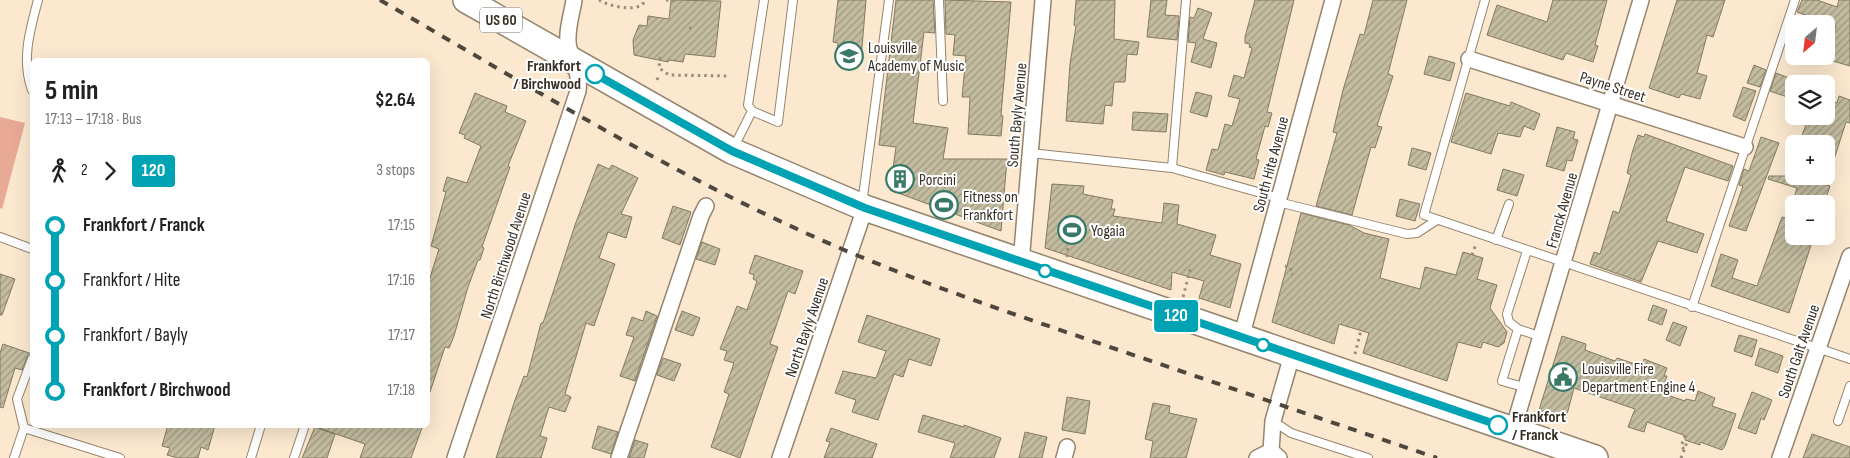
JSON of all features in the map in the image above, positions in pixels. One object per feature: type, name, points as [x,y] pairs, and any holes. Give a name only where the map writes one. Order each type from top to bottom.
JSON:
[{"type":"main road","name":"US 60","points":[[466,0],[732,151],[863,207],[1021,263],[1594,458]]},
{"type":"street","name":"North Birchwood Avenue","points":[[455,458],[578,90],[580,76],[569,48],[568,38],[574,0]]},
{"type":"street","name":"South Bayly Avenue","points":[[1021,263],[1043,0]]},
{"type":"street","name":"South Hite Avenue","points":[[1241,338],[1333,0]]},
{"type":"street","name":"Franck Avenue","points":[[1513,430],[1564,264],[1641,0]]},
{"type":"street","name":"Payne Street","points":[[1469,59],[1745,147]]},
{"type":"street","points":[[618,458],[706,206]]},
{"type":"street","name":"North Bayly Avenue","points":[[780,458],[863,207]]},
{"type":"street","name":"South Galt Avenue","points":[[1780,458],[1850,256]]},
{"type":"street","points":[[1257,458],[1275,454],[1272,421],[1292,355]]},
{"type":"lane","points":[[30,84],[27,75],[27,49],[38,0]]},
{"type":"lane","points":[[764,0],[748,105],[752,111],[778,122],[793,0]]},
{"type":"lane","points":[[863,207],[889,0]]},
{"type":"lane","points":[[939,0],[943,101]]},
{"type":"lane","points":[[1172,168],[1186,0]]},
{"type":"lane","points":[[1486,0],[1424,216],[1850,359]]},
{"type":"lane","points":[[1692,307],[1795,0]]},
{"type":"lane","points":[[732,151],[752,111]]},
{"type":"lane","points":[[1030,153],[1172,168],[1279,200],[1407,234],[1417,234],[1437,220]]},
{"type":"lane","points":[[1496,240],[1509,204]]},
{"type":"lane","points":[[0,237],[30,248]]},
{"type":"lane","points":[[1527,251],[1507,314],[1509,322],[1518,329],[1542,337]]},
{"type":"lane","points":[[1518,329],[1502,381],[1526,388]]},
{"type":"lane","points":[[14,458],[24,428],[17,399],[30,364]]},
{"type":"lane","points":[[1838,421],[1850,386]]},
{"type":"lane","points":[[1272,421],[1291,432],[1368,458]]},
{"type":"lane","points":[[24,428],[120,458]]},
{"type":"lane","points":[[251,458],[260,428]]},
{"type":"lane","points":[[294,458],[304,428]]},
{"type":"path","points":[[600,0],[605,4],[634,8],[642,4],[643,0]]},
{"type":"path","points":[[666,0],[676,1]]},
{"type":"path","points":[[660,57],[658,68],[667,75],[730,76]]},
{"type":"path","points":[[1067,260],[1069,235]]},
{"type":"path","points":[[1285,266],[1291,268],[1290,272],[1294,273],[1293,275]]},
{"type":"path","points":[[1183,298],[1191,267]]},
{"type":"path","points":[[1356,352],[1361,330]]},
{"type":"path","points":[[1684,450],[1682,446],[1685,436]]},
{"type":"path","points":[[1681,458],[1687,442]]},
{"type":"shaded area","points":[[0,117],[25,123],[2,209],[0,208]]},
{"type":"building","points":[[671,0],[721,1],[715,57],[685,54],[683,62],[669,60],[668,62],[634,55],[633,40],[639,25],[647,26],[648,16],[669,19]]},
{"type":"building","points":[[838,0],[866,0],[861,59],[836,56],[838,43],[833,42]]},
{"type":"building","points":[[896,0],[933,0],[935,33],[924,32],[913,123],[948,128],[943,159],[1007,159],[1001,231],[890,190],[896,147],[879,145]]},
{"type":"building","points":[[945,0],[1011,2],[1001,115],[1003,116],[1001,136],[968,134],[970,97],[962,97],[966,56],[953,55],[955,35],[946,34]]},
{"type":"building","points":[[1076,0],[1115,0],[1114,39],[1139,42],[1137,55],[1127,54],[1125,82],[1114,82],[1112,106],[1105,105],[1103,124],[1066,121],[1070,64],[1076,26],[1074,25]]},
{"type":"building","points":[[1151,0],[1167,0],[1165,15],[1179,16],[1177,40],[1147,37]]},
{"type":"building","points":[[1255,0],[1294,0],[1267,112],[1272,113],[1268,127],[1265,126],[1256,159],[1259,160],[1254,179],[1225,172],[1224,175],[1206,170],[1212,149],[1218,150],[1225,124],[1232,126],[1240,99],[1228,96],[1234,75],[1244,78],[1252,48],[1249,47],[1250,44],[1245,43],[1245,37]]},
{"type":"building","points":[[1373,0],[1407,0],[1388,74],[1393,76],[1377,126],[1382,127],[1375,148],[1371,147],[1352,215],[1316,206],[1337,133],[1333,132],[1343,90],[1360,34],[1364,35]]},
{"type":"building","points":[[1553,0],[1607,0],[1595,45],[1598,46],[1593,62],[1566,53],[1563,60],[1487,35],[1497,5],[1547,22]]},
{"type":"building","points":[[1677,0],[1725,0],[1713,37],[1707,35],[1697,73],[1707,76],[1700,99],[1681,94],[1679,98],[1649,88]]},
{"type":"building","points":[[1802,0],[1817,0],[1837,7],[1839,0],[1850,0],[1850,66],[1835,62],[1835,15],[1805,15],[1797,12]]},
{"type":"building","points":[[1198,8],[1212,13],[1203,39],[1217,43],[1211,68],[1191,62],[1196,43],[1188,42],[1190,17],[1194,18]]},
{"type":"building","points":[[1429,56],[1455,63],[1450,81],[1424,74]]},
{"type":"building","points":[[1754,65],[1766,70],[1760,87],[1747,83]]},
{"type":"building","points":[[1776,73],[1785,76],[1785,96],[1770,91]]},
{"type":"building","points":[[1743,87],[1756,91],[1745,121],[1733,116]]},
{"type":"building","points":[[1196,92],[1212,96],[1207,117],[1190,112]]},
{"type":"building","points":[[475,93],[507,106],[505,112],[526,121],[508,166],[510,167],[482,247],[484,248],[480,260],[478,260],[468,287],[454,336],[449,348],[445,347],[430,392],[430,278],[439,249],[431,246],[446,192],[443,191],[447,177],[467,183],[481,146],[464,138],[465,135],[459,133]]},
{"type":"building","points":[[1466,93],[1510,106],[1511,102],[1540,114],[1534,130],[1524,126],[1520,137],[1498,133],[1491,154],[1451,142]]},
{"type":"building","points":[[1839,96],[1850,100],[1850,123],[1846,122],[1835,156],[1835,135],[1802,135],[1806,125],[1835,125],[1835,102],[1837,103]]},
{"type":"building","points":[[1133,112],[1168,114],[1166,132],[1132,130]]},
{"type":"building","points":[[1557,127],[1575,132],[1573,139],[1578,140],[1572,161],[1567,160],[1564,171],[1546,166]]},
{"type":"building","points":[[1645,134],[1733,166],[1728,181],[1685,167],[1666,221],[1704,234],[1697,253],[1658,241],[1641,282],[1590,264],[1594,252],[1600,254],[1613,211],[1619,213],[1631,175],[1627,173],[1632,153],[1638,135],[1644,137]]},
{"type":"building","points":[[1761,137],[1779,143],[1746,231],[1729,226],[1743,186],[1739,185],[1744,169],[1749,171]]},
{"type":"building","points":[[1412,148],[1431,153],[1426,170],[1408,165]]},
{"type":"building","points":[[598,164],[609,169],[612,165],[638,178],[621,214],[632,217],[626,238],[608,232],[599,258],[615,264],[594,326],[586,323],[565,394],[571,397],[565,412],[549,407],[540,436],[547,438],[541,458],[496,458],[524,376],[527,377],[541,323],[543,323],[575,225]]},
{"type":"building","points":[[1503,169],[1524,175],[1517,196],[1497,190]]},
{"type":"building","points":[[1769,176],[1785,176],[1785,184],[1768,179]]},
{"type":"building","points":[[1052,184],[1084,186],[1083,194],[1113,200],[1111,209],[1115,209],[1113,216],[1162,223],[1164,203],[1179,205],[1177,224],[1216,235],[1210,255],[1241,264],[1230,308],[1199,298],[1204,281],[1172,272],[1171,290],[1045,248]]},
{"type":"building","points":[[1787,185],[1830,186],[1827,195],[1795,195],[1797,188]]},
{"type":"building","points":[[1400,199],[1420,204],[1415,221],[1396,216]]},
{"type":"building","points":[[673,206],[691,212],[680,245],[662,238]]},
{"type":"building","points":[[1301,213],[1349,225],[1364,233],[1389,239],[1380,278],[1420,289],[1425,267],[1456,275],[1463,252],[1483,258],[1477,279],[1497,285],[1490,308],[1507,332],[1504,343],[1498,347],[1483,342],[1481,348],[1458,342],[1447,381],[1363,353],[1369,333],[1339,324],[1334,344],[1272,322]]},
{"type":"building","points":[[1782,217],[1785,218],[1785,245],[1811,245],[1789,313],[1711,286],[1721,254],[1738,260],[1732,278],[1757,286]]},
{"type":"building","points":[[702,242],[720,249],[715,265],[696,259]]},
{"type":"building","points":[[755,255],[803,271],[795,294],[788,291],[770,344],[778,347],[740,458],[711,447],[729,394],[724,392],[734,363],[724,360],[727,351],[720,349],[737,306],[747,310],[757,281],[753,279],[754,275],[749,273]]},
{"type":"building","points":[[0,274],[15,279],[2,315],[0,315]]},
{"type":"building","points":[[1653,305],[1667,310],[1662,325],[1648,320]]},
{"type":"building","points":[[646,311],[657,316],[635,381],[620,376],[634,337],[626,335],[632,317],[643,321]]},
{"type":"building","points":[[682,311],[700,318],[693,336],[675,330]]},
{"type":"building","points":[[867,315],[940,339],[931,366],[909,359],[903,377],[894,374],[878,420],[852,412],[856,400],[835,393],[843,371],[876,378],[886,351],[858,342]]},
{"type":"building","points":[[1673,322],[1687,327],[1680,346],[1666,340]]},
{"type":"building","points":[[1739,335],[1757,340],[1752,357],[1734,351]]},
{"type":"building","points":[[1562,336],[1586,344],[1585,350],[1615,361],[1617,358],[1641,366],[1644,359],[1667,368],[1664,376],[1667,376],[1661,393],[1685,401],[1686,399],[1695,401],[1698,391],[1715,398],[1712,406],[1736,414],[1725,446],[1722,450],[1700,442],[1700,445],[1685,440],[1686,436],[1647,422],[1644,432],[1628,427],[1635,409],[1574,388],[1566,418],[1539,410]]},
{"type":"building","points":[[3,344],[30,353],[22,370],[15,368],[3,408],[0,407],[0,353]]},
{"type":"building","points":[[1760,348],[1783,356],[1778,373],[1755,365]]},
{"type":"building","points":[[663,358],[681,364],[674,381],[657,375]]},
{"type":"building","points":[[1752,392],[1772,400],[1764,420],[1761,418],[1756,434],[1738,428]]},
{"type":"building","points":[[1067,397],[1090,401],[1085,434],[1062,430]]},
{"type":"building","points":[[1153,403],[1170,406],[1169,413],[1197,419],[1186,458],[1150,458],[1153,441],[1145,439]]},
{"type":"building","points":[[923,415],[964,427],[964,425],[1001,438],[994,458],[950,458],[955,443],[918,432]]},
{"type":"building","points":[[598,426],[618,432],[611,454],[592,448]]},
{"type":"building","points":[[167,428],[214,428],[208,450],[201,447],[198,458],[178,458],[167,455],[170,448],[162,446]]},
{"type":"building","points":[[315,428],[335,434],[327,458],[302,458]]},
{"type":"building","points":[[319,428],[422,428],[411,458],[360,458],[365,444]]},
{"type":"building","points":[[831,428],[877,444],[872,458],[824,458],[830,442],[826,441]]},
{"type":"building","points":[[1025,432],[1047,437],[1042,458],[1019,458]]},
{"type":"building","points":[[1812,434],[1850,447],[1850,458],[1803,458]]},
{"type":"building","points":[[635,440],[648,444],[644,458],[629,458]]},
{"type":"railway","points":[[380,0],[638,148],[743,203],[834,246],[986,304],[1437,458]]},
{"type":"bus line","name":"120","points":[[595,74],[732,151],[770,169],[865,208],[1498,425]]},
{"type":"place","name":"Louisville Academy of Music","points":[[849,56]]},
{"type":"place","name":"Frankfort / Birchwood","points":[[595,74]]},
{"type":"place","name":"Porcini","points":[[900,179]]},
{"type":"place","name":"Fitness on Frankfort","points":[[944,205]]},
{"type":"place","name":"Yogaia","points":[[1072,230]]},
{"type":"place","name":"Louisville Fire Department Engine 4","points":[[1563,377]]},
{"type":"place","name":"Frankfort / Franck","points":[[1498,425]]}]
